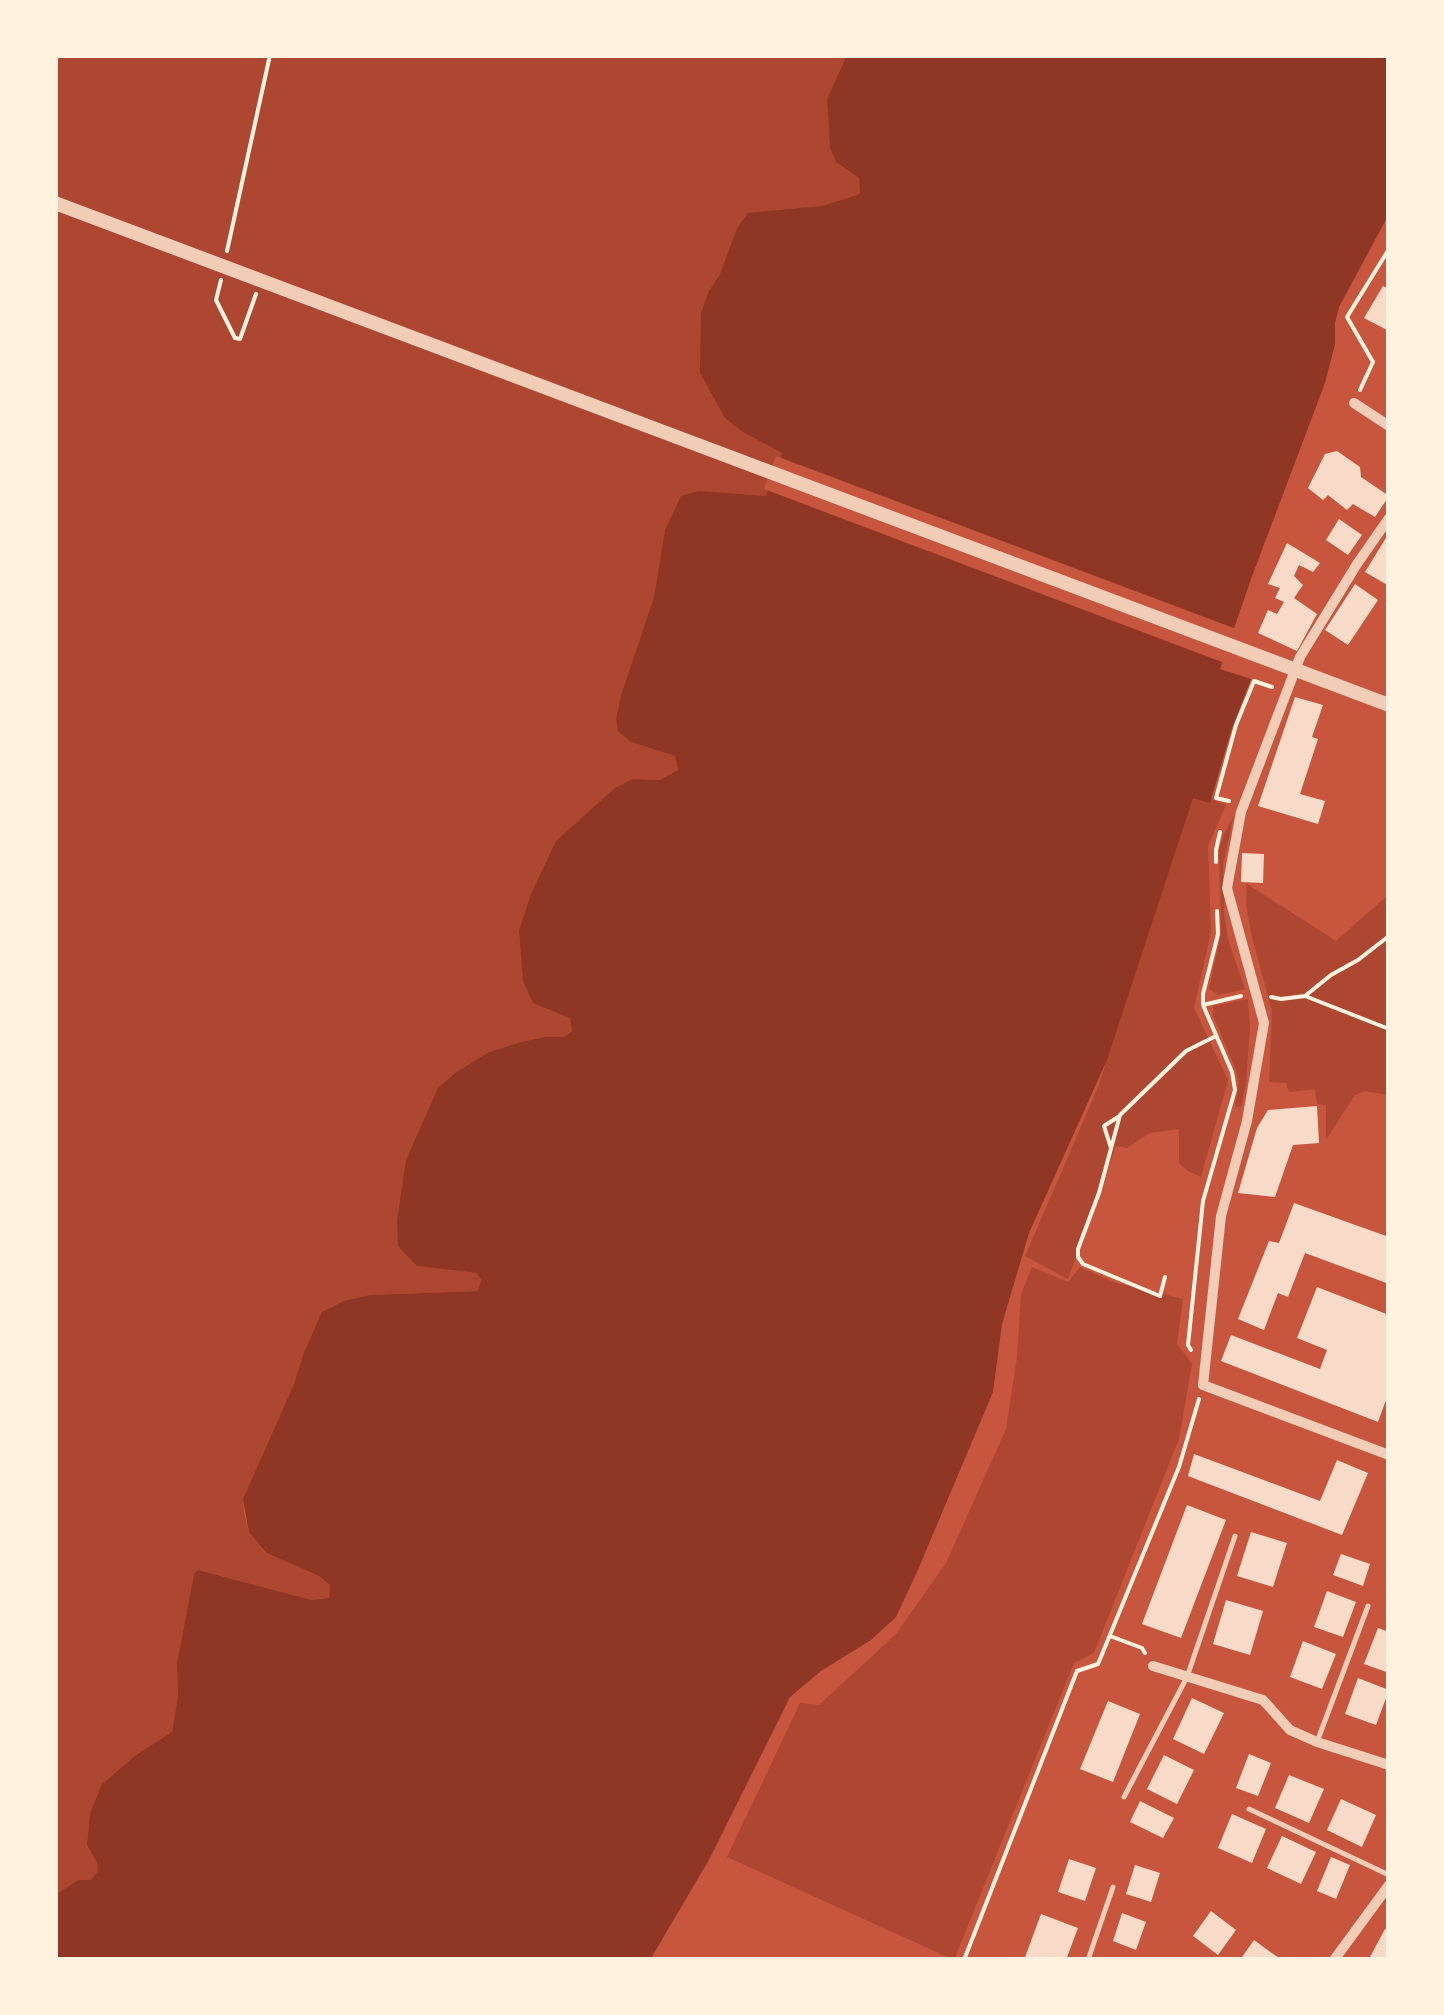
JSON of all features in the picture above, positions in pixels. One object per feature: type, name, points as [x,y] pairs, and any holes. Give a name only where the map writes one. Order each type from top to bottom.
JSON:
[{"type":"street","points":[[55,203],[1389,705]]},
{"type":"street","points":[[1354,403],[1389,426]]},
{"type":"street","points":[[1389,518],[1300,657],[1241,812],[1227,888],[1264,1023],[1247,1122],[1222,1216],[1204,1385],[1389,1455]]},
{"type":"street","points":[[1153,1666],[1263,1700],[1290,1730],[1389,1765]]},
{"type":"street","points":[[1334,1960],[1389,1886]]},
{"type":"lane","points":[[1124,1797],[1187,1677],[1235,1536]]},
{"type":"lane","points":[[1317,1742],[1368,1606]]},
{"type":"lane","points":[[1249,1809],[1389,1875]]},
{"type":"lane","points":[[1088,1960],[1113,1887]]},
{"type":"path","points":[[224,263],[270,55]]},
{"type":"path","points":[[1354,403],[1373,362],[1347,317],[1389,248]]},
{"type":"path","points":[[220,281],[216,300],[235,338],[240,339],[256,294]]},
{"type":"path","points":[[1232,802],[1216,798],[1236,725],[1254,681],[1286,693]]},
{"type":"path","points":[[1305,996],[1388,937]]},
{"type":"path","points":[[1206,1364],[1196,1359],[1188,1345],[1203,1201],[1235,1090],[1232,1072],[1204,1005],[1256,994],[1281,999],[1305,996],[1389,1029]]},
{"type":"path","points":[[1111,1148],[1104,1126],[1186,1051],[1216,1036]]},
{"type":"path","points":[[1120,1115],[1078,1257],[1082,1264],[1160,1296],[1165,1277]]},
{"type":"path","points":[[964,1960],[1077,1671],[1098,1664],[1110,1636],[1179,1467],[1204,1385]]},
{"type":"path","points":[[1110,1636],[1142,1648],[1153,1666]]},
{"type":"shaded area","points":[[55,55],[847,55],[827,99],[830,148],[836,162],[859,178],[860,194],[822,206],[748,214],[737,228],[720,274],[709,291],[715,399],[725,418],[741,431],[782,453],[766,497],[665,530],[654,597],[616,718],[631,742],[675,756],[678,770],[660,780],[633,779],[519,931],[523,981],[571,1018],[573,1031],[564,1037],[546,1037],[417,1266],[477,1273],[481,1280],[478,1291],[370,1295],[303,1355],[243,1499],[244,1514],[249,1532],[265,1553],[319,1576],[330,1585],[329,1598],[312,1600],[199,1570],[194,1574],[177,1663],[178,1696],[172,1732],[136,1755],[102,1784],[90,1813],[87,1845],[98,1871],[91,1880],[78,1880],[55,1895]]},
{"type":"shaded area","points":[[847,55],[1389,55],[1389,214],[1339,307],[1325,383],[1220,669],[1251,679],[1210,803],[1193,798],[1107,1060],[1029,1233],[1002,1324],[993,1392],[896,1617],[871,1640],[821,1671],[790,1697],[710,1858],[650,1960],[55,1960],[55,1895],[78,1880],[91,1880],[98,1871],[87,1845],[90,1813],[102,1784],[136,1755],[172,1732],[178,1696],[177,1663],[194,1574],[198,1570],[312,1600],[329,1598],[330,1585],[319,1576],[266,1553],[249,1532],[243,1499],[322,1312],[344,1301],[370,1295],[478,1291],[481,1280],[477,1273],[417,1266],[398,1246],[397,1221],[406,1160],[438,1088],[454,1074],[487,1053],[521,1042],[564,1037],[572,1031],[570,1018],[533,1003],[523,981],[519,931],[531,894],[556,841],[615,788],[633,779],[660,780],[678,770],[675,756],[631,742],[618,731],[616,718],[654,597],[665,530],[681,496],[699,491],[766,496],[782,453],[725,418],[700,373],[701,313],[737,228],[748,213],[822,206],[860,194],[859,178],[836,162],[830,148],[827,99]]},
{"type":"shaded area","points":[[1190,790],[1226,805],[1208,846],[1211,932],[1194,1008],[1228,1080],[1201,1177],[1179,1163],[1179,1129],[1150,1133],[1127,1148],[1116,1146],[1068,1279],[1025,1256],[1099,1085]]},
{"type":"shaded area","points":[[1234,815],[1223,864],[1224,913],[1228,939],[1245,989],[1219,995],[1209,989],[1221,933],[1219,849]]},
{"type":"shaded area","points":[[1247,884],[1336,941],[1389,894],[1389,1095],[1364,1091],[1354,1096],[1326,1140],[1326,1105],[1317,1104],[1315,1089],[1289,1092],[1286,1083],[1269,1082],[1272,1011],[1252,937],[1246,906]]},
{"type":"shaded area","points":[[1248,999],[1250,1029],[1241,1107],[1235,1106],[1239,1083],[1213,1006]]},
{"type":"shaded area","points":[[1032,1267],[1068,1282],[1080,1267],[1113,1282],[1183,1299],[1177,1344],[1192,1364],[1179,1439],[1094,1653],[1074,1663],[954,1960],[727,1857],[800,1703],[819,1705],[896,1634],[946,1563],[1006,1429],[1021,1294]]},
{"type":"pier","points":[[776,456],[1239,630],[1227,664],[764,489]]},
{"type":"building","points":[[1383,286],[1389,289],[1389,331],[1364,318]]},
{"type":"building","points":[[1337,451],[1360,467],[1361,477],[1389,496],[1375,517],[1353,504],[1347,510],[1328,495],[1323,500],[1308,488],[1325,454]]},
{"type":"building","points":[[1339,519],[1362,535],[1348,555],[1326,540]]},
{"type":"building","points":[[1389,533],[1387,573],[1389,586],[1365,572]]},
{"type":"building","points":[[1287,543],[1320,563],[1313,572],[1299,565],[1294,576],[1303,585],[1294,598],[1317,614],[1297,651],[1258,633],[1268,610],[1277,614],[1284,602],[1275,598],[1280,588],[1268,584]]},
{"type":"building","points":[[1355,584],[1378,600],[1348,645],[1325,630]]},
{"type":"building","points":[[1295,697],[1323,705],[1312,737],[1318,739],[1300,794],[1325,801],[1318,824],[1258,806]]},
{"type":"building","points":[[1242,853],[1264,854],[1263,883],[1241,882]]},
{"type":"building","points":[[1317,1106],[1319,1143],[1293,1145],[1275,1197],[1238,1193],[1257,1128],[1268,1110]]},
{"type":"building","points":[[1294,1203],[1389,1237],[1389,1284],[1305,1253],[1288,1297],[1278,1293],[1264,1330],[1238,1319],[1269,1241],[1279,1243]]},
{"type":"building","points":[[1317,1287],[1389,1315],[1389,1392],[1378,1422],[1221,1361],[1231,1335],[1320,1369],[1327,1350],[1297,1338]]},
{"type":"building","points":[[1194,1454],[1320,1501],[1337,1460],[1368,1473],[1342,1535],[1188,1476]]},
{"type":"building","points":[[1187,1505],[1226,1520],[1181,1638],[1142,1624]]},
{"type":"building","points":[[1251,1532],[1287,1543],[1273,1587],[1237,1576]]},
{"type":"building","points":[[1341,1554],[1370,1564],[1363,1586],[1333,1575]]},
{"type":"building","points":[[1327,1591],[1356,1602],[1343,1637],[1314,1627]]},
{"type":"building","points":[[1226,1600],[1263,1611],[1250,1655],[1213,1644]]},
{"type":"building","points":[[1378,1628],[1389,1632],[1389,1673],[1364,1664]]},
{"type":"building","points":[[1303,1641],[1336,1654],[1322,1689],[1290,1677]]},
{"type":"building","points":[[1358,1678],[1389,1690],[1376,1725],[1345,1714]]},
{"type":"building","points":[[1192,1698],[1224,1713],[1204,1754],[1173,1739]]},
{"type":"building","points":[[1108,1701],[1140,1714],[1113,1782],[1080,1769]]},
{"type":"building","points":[[1249,1754],[1271,1763],[1258,1796],[1236,1788]]},
{"type":"building","points":[[1164,1755],[1194,1770],[1177,1804],[1147,1789]]},
{"type":"building","points":[[1289,1775],[1324,1789],[1309,1823],[1275,1808]]},
{"type":"building","points":[[1341,1799],[1376,1815],[1362,1847],[1327,1830]]},
{"type":"building","points":[[1140,1801],[1174,1818],[1163,1838],[1130,1822]]},
{"type":"building","points":[[1232,1814],[1266,1829],[1252,1863],[1218,1848]]},
{"type":"building","points":[[1282,1836],[1316,1852],[1301,1884],[1267,1868]]},
{"type":"building","points":[[1331,1857],[1350,1865],[1336,1899],[1317,1891]]},
{"type":"building","points":[[1069,1859],[1096,1868],[1085,1901],[1058,1892]]},
{"type":"building","points":[[1135,1865],[1160,1873],[1151,1902],[1126,1894]]},
{"type":"building","points":[[1211,1911],[1236,1930],[1218,1955],[1193,1936]]},
{"type":"building","points":[[1122,1913],[1146,1922],[1136,1950],[1113,1941]]},
{"type":"building","points":[[1041,1914],[1078,1928],[1066,1960],[1024,1960]]},
{"type":"building","points":[[1385,1929],[1389,1931],[1389,1960],[1376,1960],[1370,1957]]},
{"type":"building","points":[[1254,1940],[1269,1951],[1282,1960],[1240,1960]]}]
